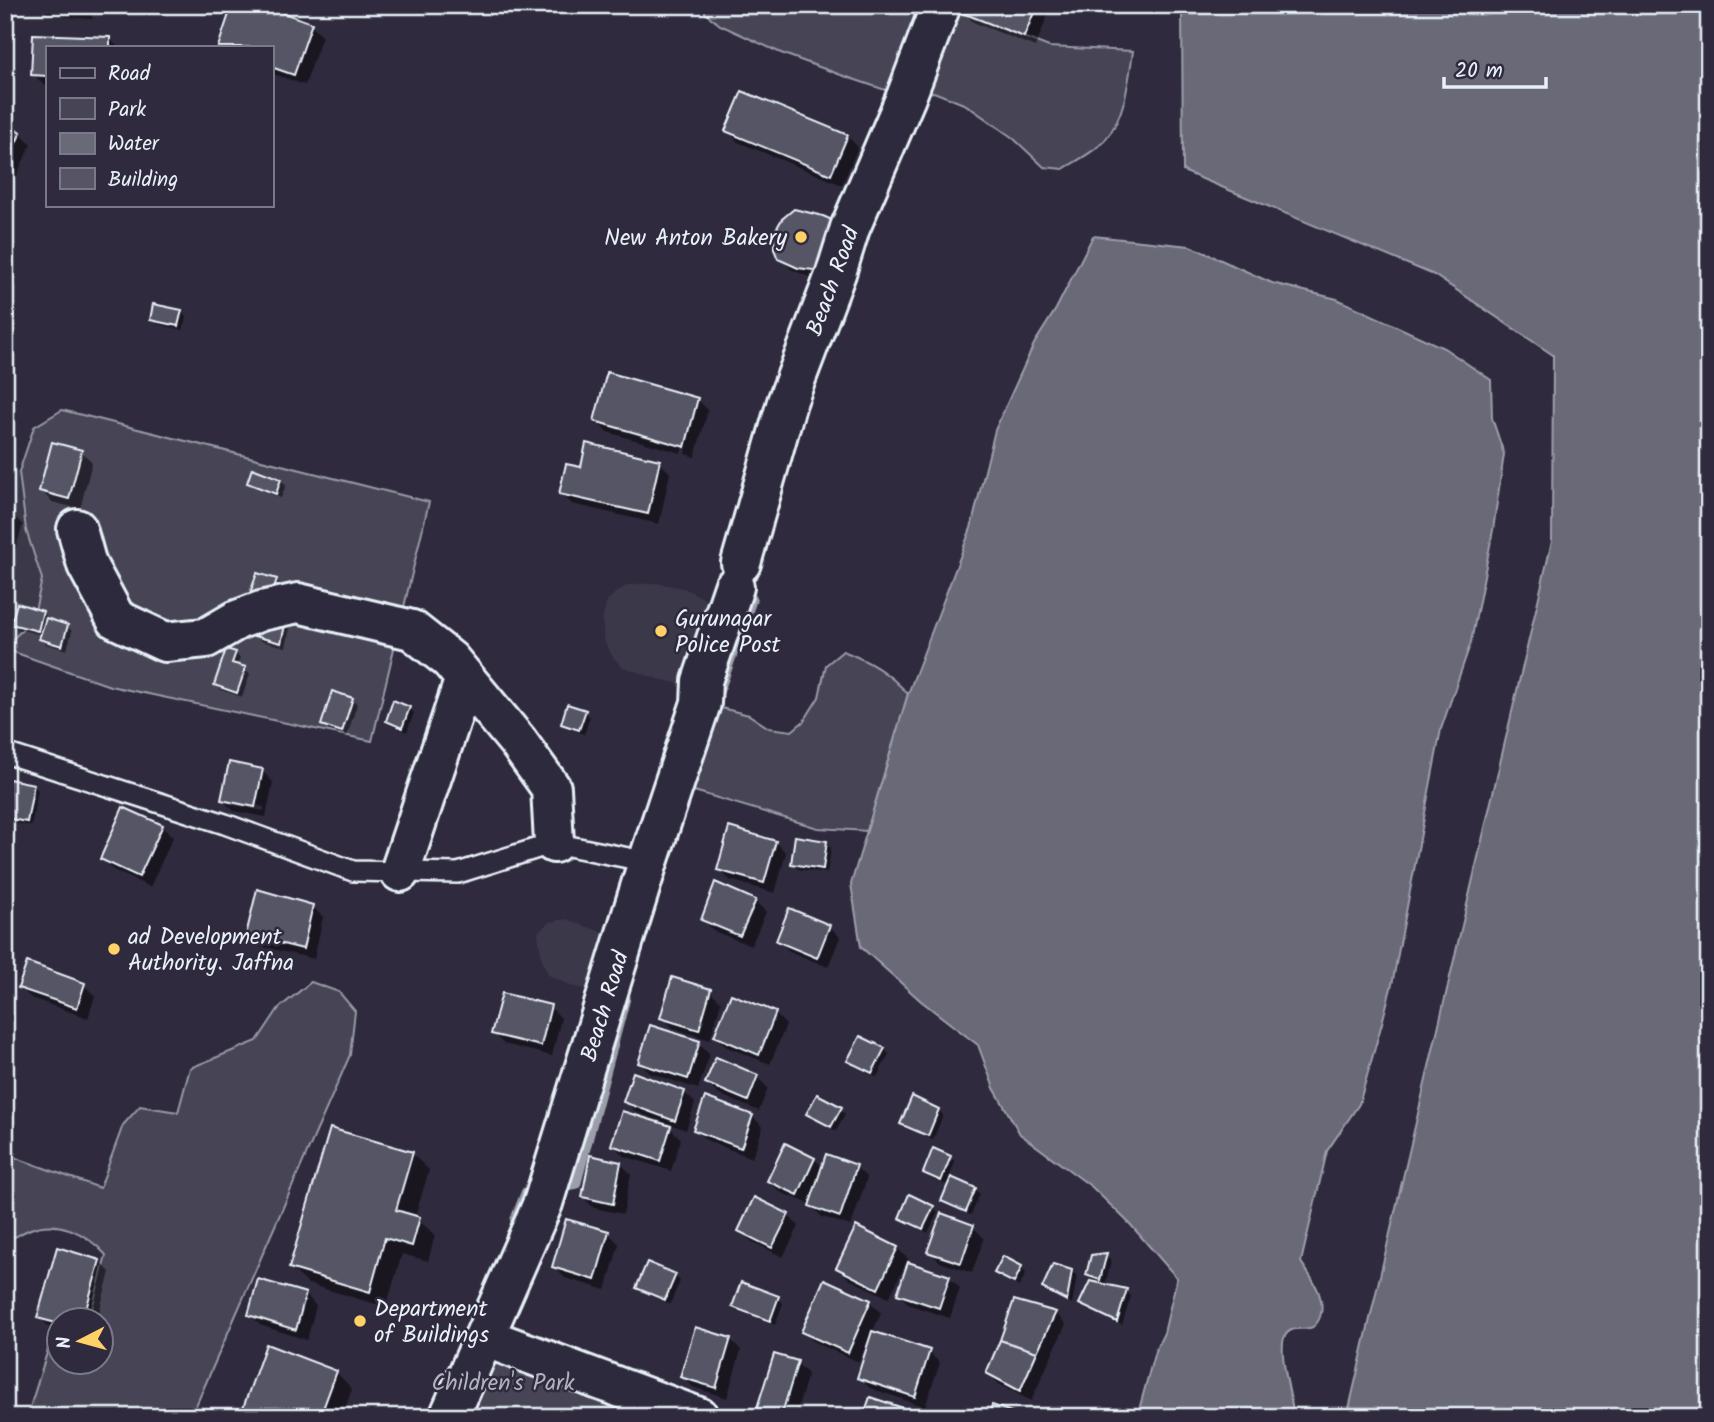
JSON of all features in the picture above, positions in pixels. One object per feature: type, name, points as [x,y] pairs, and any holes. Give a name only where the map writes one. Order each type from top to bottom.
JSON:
[{"type":"main road","name":"Beach Road","points":[[449,1417],[543,1203],[648,862],[701,703],[702,681],[738,575],[786,402],[836,273],[850,228],[906,97],[941,5]]},
{"type":"main road","points":[[77,529],[87,565],[116,619],[164,642],[206,638],[237,620],[261,611],[298,603],[412,630],[450,660],[518,742],[551,789],[554,843]]},
{"type":"main road","points":[[400,872],[465,678]]},
{"type":"main road","points":[[484,1337],[699,1417]]},
{"type":"lane","points":[[5,753],[225,824],[353,871],[458,873],[554,843],[648,862]]},
{"type":"shaded area","points":[[5,465],[19,472],[26,530],[42,579],[33,620],[5,646]]},
{"type":"shaded area","name":"Gurunagar Police Post","points":[[656,583],[684,588],[726,610],[702,681],[680,684],[622,667],[604,641],[602,620],[607,601],[628,585]]},
{"type":"shaded area","points":[[566,919],[610,935],[608,992],[574,987],[548,975],[541,957],[538,932],[549,922]]},
{"type":"green space","points":[[705,5],[941,5],[1049,47],[1133,51],[1128,86],[1112,131],[1101,144],[1063,169],[1044,167],[1013,138],[966,105],[934,92],[906,97],[781,53],[720,25],[705,13]]},
{"type":"green space","points":[[62,410],[429,502],[372,741],[110,686],[5,649],[33,620],[42,579],[26,530],[19,472],[34,427]]},
{"type":"green space","points":[[843,651],[878,668],[908,694],[867,831],[818,828],[674,785],[701,703],[749,715],[769,728],[792,731],[804,721],[819,697],[826,665]]},
{"type":"green space","points":[[311,982],[339,992],[355,1011],[350,1055],[191,1417],[27,1417],[46,1356],[46,1376],[116,1376],[116,1306],[93,1306],[106,1255],[89,1240],[59,1226],[37,1227],[5,1238],[5,1154],[100,1188],[123,1125],[140,1106],[178,1112],[190,1068],[257,1041],[279,1008]]},
{"type":"green space","name":"Children's Park","points":[[484,1337],[699,1417],[449,1417]]},
{"type":"water","points":[[1182,5],[1709,5],[1709,1417],[1347,1417],[1552,541],[1553,355],[1434,275],[1183,171]]},
{"type":"water","points":[[1093,236],[1190,246],[1272,283],[1337,299],[1444,348],[1491,380],[1492,418],[1504,454],[1493,530],[1471,642],[1441,729],[1393,980],[1359,1104],[1327,1151],[1301,1262],[1320,1295],[1322,1310],[1316,1324],[1290,1331],[1283,1342],[1294,1417],[1134,1417],[1140,1406],[1155,1351],[1164,1333],[1177,1278],[1130,1224],[1092,1187],[1020,1134],[994,1088],[978,1045],[921,1001],[861,947],[851,884],[908,694],[971,528],[995,430],[1034,344],[1056,309]]},
{"type":"building","points":[[232,5],[261,5],[312,23],[294,75],[273,68],[273,46],[218,46]]},
{"type":"building","points":[[963,5],[1037,5],[1024,37],[960,12]]},
{"type":"building","points":[[33,34],[110,37],[110,46],[46,46],[46,76],[31,75]]},
{"type":"building","points":[[742,91],[848,135],[831,175],[725,131]]},
{"type":"building","points":[[5,124],[21,132],[5,167]]},
{"type":"building","points":[[794,209],[823,216],[850,228],[836,273],[798,268],[778,259],[774,249],[774,233],[782,219]]},
{"type":"building","points":[[153,304],[182,310],[178,326],[150,320]]},
{"type":"building","points":[[607,372],[698,398],[685,447],[594,421]]},
{"type":"building","points":[[52,442],[82,450],[69,499],[39,491]]},
{"type":"building","points":[[586,443],[660,460],[648,514],[559,494],[566,464],[581,467]]},
{"type":"building","points":[[252,468],[281,479],[276,494],[247,483]]},
{"type":"building","points":[[5,510],[13,512],[5,537]]},
{"type":"building","points":[[257,573],[277,579],[268,605],[248,599]]},
{"type":"building","points":[[17,603],[43,611],[38,631],[11,624]]},
{"type":"building","points":[[259,615],[286,621],[281,643],[254,636]]},
{"type":"building","points":[[46,618],[68,625],[62,646],[39,639]]},
{"type":"building","points":[[226,649],[236,652],[232,663],[246,667],[237,693],[214,685]]},
{"type":"building","points":[[332,691],[353,698],[342,732],[321,725]]},
{"type":"building","points":[[393,700],[410,707],[402,728],[386,721]]},
{"type":"building","points":[[567,704],[586,710],[579,730],[561,724]]},
{"type":"building","points":[[229,762],[263,769],[255,807],[221,800]]},
{"type":"building","points":[[9,779],[34,784],[27,822],[5,818]]},
{"type":"building","points":[[123,807],[163,825],[139,877],[100,859]]},
{"type":"building","points":[[729,827],[776,841],[764,883],[717,870]]},
{"type":"building","points":[[795,836],[827,841],[823,869],[791,864]]},
{"type":"building","points":[[715,882],[756,900],[740,936],[701,920]]},
{"type":"building","points":[[257,889],[313,905],[303,949],[246,935]]},
{"type":"building","points":[[789,908],[830,925],[817,958],[776,941]]},
{"type":"building","points":[[27,962],[85,983],[77,1008],[18,988]]},
{"type":"building","points":[[672,977],[711,989],[699,1030],[660,1018]]},
{"type":"building","points":[[502,993],[551,1005],[541,1046],[491,1034]]},
{"type":"building","points":[[731,994],[776,1012],[759,1055],[714,1036]]},
{"type":"building","points":[[650,1025],[700,1041],[688,1079],[638,1063]]},
{"type":"building","points":[[860,1036],[885,1048],[872,1073],[847,1061]]},
{"type":"building","points":[[716,1057],[758,1075],[748,1101],[705,1083]]},
{"type":"building","points":[[633,1072],[685,1091],[675,1121],[623,1102]]},
{"type":"building","points":[[817,1094],[842,1107],[831,1127],[806,1114]]},
{"type":"building","points":[[912,1096],[939,1109],[928,1136],[900,1124]]},
{"type":"building","points":[[705,1097],[753,1115],[741,1148],[693,1130]]},
{"type":"building","points":[[622,1111],[671,1126],[660,1161],[611,1145]]},
{"type":"building","points":[[330,1128],[413,1152],[396,1210],[420,1217],[412,1246],[385,1238],[370,1292],[289,1268]]},
{"type":"building","points":[[785,1143],[815,1158],[798,1195],[767,1181]]},
{"type":"building","points":[[933,1148],[951,1156],[941,1181],[923,1173]]},
{"type":"building","points":[[826,1154],[857,1165],[840,1217],[809,1206]]},
{"type":"building","points":[[590,1155],[621,1162],[613,1204],[582,1197]]},
{"type":"building","points":[[951,1177],[976,1188],[966,1212],[941,1201]]},
{"type":"building","points":[[909,1194],[934,1206],[923,1229],[899,1218]]},
{"type":"building","points":[[754,1197],[789,1214],[772,1248],[738,1231]]},
{"type":"building","points":[[941,1213],[974,1225],[961,1263],[927,1252]]},
{"type":"building","points":[[566,1219],[609,1231],[595,1280],[552,1267]]},
{"type":"building","points":[[856,1226],[898,1247],[878,1289],[836,1268]]},
{"type":"building","points":[[57,1247],[100,1260],[87,1306],[46,1306],[46,1320],[37,1318]]},
{"type":"building","points":[[1107,1253],[1100,1280],[1086,1275],[1091,1255]]},
{"type":"building","points":[[1003,1256],[1022,1266],[1014,1283],[994,1273]]},
{"type":"building","points":[[647,1262],[676,1274],[665,1300],[636,1288]]},
{"type":"building","points":[[908,1262],[950,1276],[939,1308],[897,1294]]},
{"type":"building","points":[[1053,1264],[1072,1270],[1067,1301],[1042,1288]]},
{"type":"building","points":[[258,1279],[306,1293],[296,1330],[248,1315]]},
{"type":"building","points":[[824,1279],[871,1300],[848,1353],[801,1332]]},
{"type":"building","points":[[1090,1281],[1127,1289],[1117,1322],[1079,1304]]},
{"type":"building","points":[[741,1282],[779,1296],[770,1321],[732,1307]]},
{"type":"building","points":[[1014,1300],[1056,1312],[1037,1352],[1000,1340]]},
{"type":"building","points":[[695,1327],[731,1338],[716,1388],[680,1377]]},
{"type":"building","points":[[872,1331],[930,1350],[915,1397],[857,1378]]},
{"type":"building","points":[[1000,1340],[1037,1352],[1020,1391],[986,1373]]},
{"type":"building","points":[[266,1344],[337,1371],[320,1417],[266,1417],[243,1408]]},
{"type":"building","points":[[774,1354],[798,1361],[781,1417],[765,1417],[755,1414]]},
{"type":"building","points":[[870,1397],[903,1408],[900,1417],[863,1417]]},
{"type":"building","points":[[992,1405],[1020,1415],[988,1417]]},
{"type":"waterway","points":[[717,697],[752,599],[745,588]]},
{"type":"waterway","points":[[555,1187],[576,1184],[625,1000]]},
{"type":"waterway","points":[[515,1220],[526,1192],[539,1190]]},
{"type":"place","name":"New Anton Bakery","points":[[801,237]]},
{"type":"place","name":"Gurunagar Police Post","points":[[661,631]]},
{"type":"place","name":"ad Development Authority. Jaffna","points":[[114,949]]},
{"type":"place","name":"Department of Buildings","points":[[360,1321]]}]
